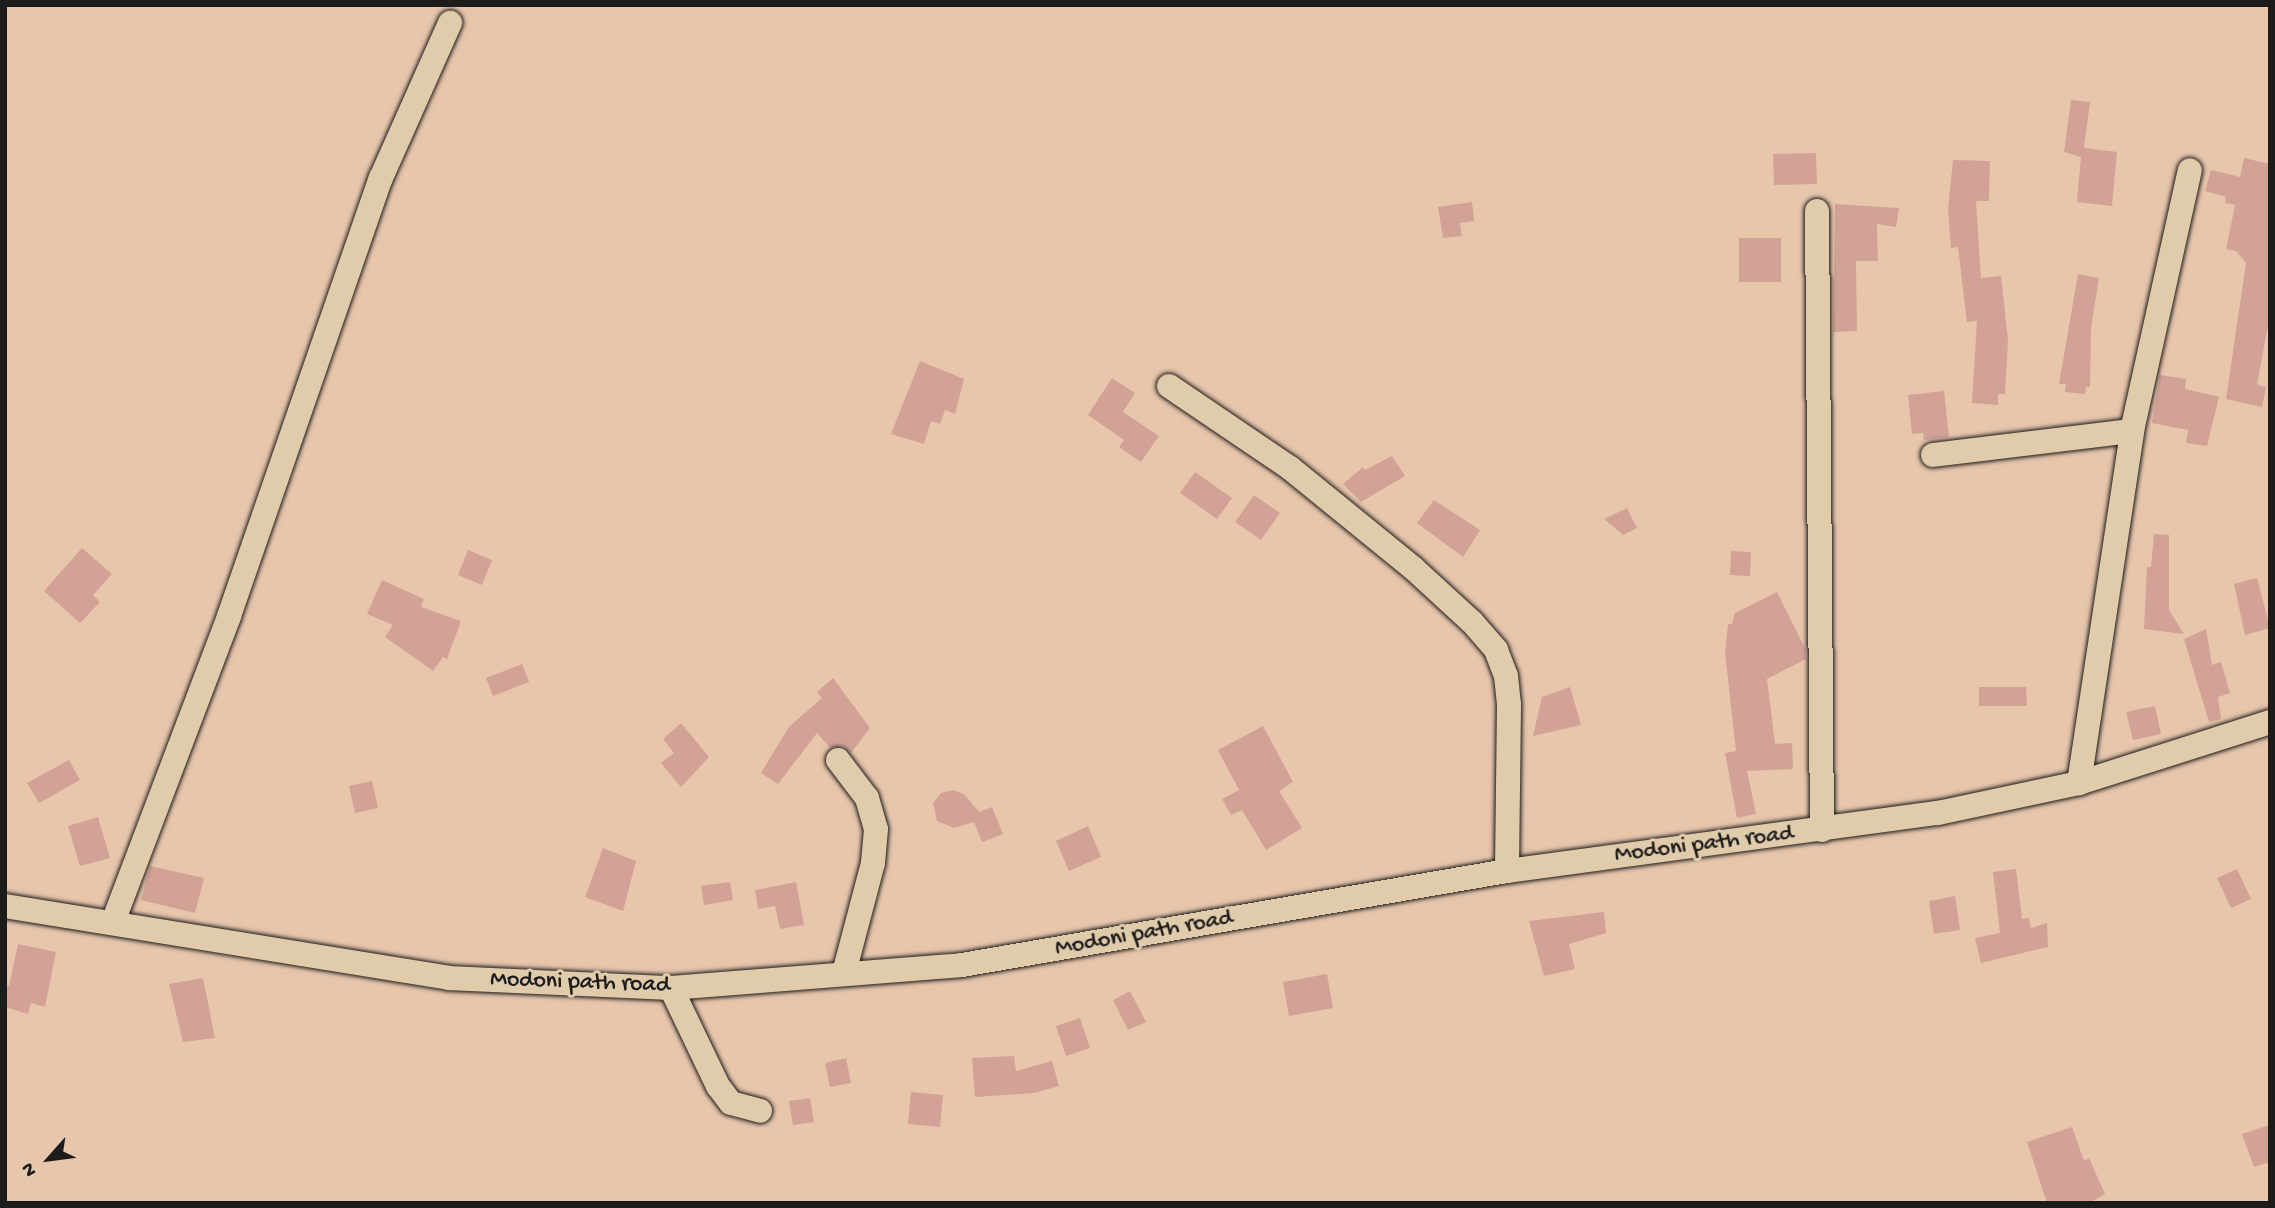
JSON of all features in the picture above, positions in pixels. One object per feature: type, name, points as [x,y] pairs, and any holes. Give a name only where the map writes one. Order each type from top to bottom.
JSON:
[{"type":"street","points":[[113,922],[229,616],[381,178],[450,23]]},
{"type":"street","points":[[2079,783],[2132,431],[2190,170]]},
{"type":"street","points":[[1817,211],[1822,830]]},
{"type":"street","points":[[1169,386],[1290,468],[1393,551],[1472,622],[1496,650],[1506,676],[1509,705],[1507,871]]},
{"type":"street","points":[[1933,456],[2132,431]]},
{"type":"street","name":"Modoni path road","points":[[5,906],[448,978],[671,988],[844,972],[962,965],[1507,871],[1938,813],[2079,783],[2270,722]]},
{"type":"street","points":[[838,760],[867,799],[876,829],[873,863],[844,972]]},
{"type":"street","points":[[671,988],[718,1086],[731,1103],[760,1111]]},
{"type":"building","points":[[2071,100],[2090,102],[2084,148],[2117,152],[2112,206],[2077,202],[2081,157],[2064,152]]},
{"type":"building","points":[[1816,153],[1817,184],[1774,185],[1773,154]]},
{"type":"building","points":[[2244,158],[2270,164],[2270,315],[2257,385],[2266,387],[2262,407],[2226,399],[2246,263],[2236,251],[2226,249],[2235,205],[2225,203],[2226,197],[2205,191],[2211,170],[2240,177]]},
{"type":"building","points":[[1953,160],[1990,161],[1989,201],[1976,201],[1981,278],[2001,276],[2008,340],[2005,394],[1998,394],[1998,405],[1972,403],[1977,321],[1967,322],[1958,247],[1951,248],[1948,209]]},
{"type":"building","points":[[1472,202],[1474,221],[1460,223],[1462,236],[1443,238],[1438,207]]},
{"type":"building","points":[[1835,204],[1899,208],[1896,227],[1877,224],[1878,261],[1856,261],[1857,331],[1833,332]]},
{"type":"building","points":[[1739,238],[1781,238],[1781,282],[1739,282]]},
{"type":"building","points":[[2078,274],[2099,278],[2091,328],[2090,387],[2086,387],[2085,394],[2065,392],[2066,384],[2059,384]]},
{"type":"building","points":[[920,361],[964,379],[955,414],[945,410],[940,424],[931,421],[924,444],[891,434]]},
{"type":"building","points":[[2160,375],[2186,379],[2185,389],[2219,397],[2207,446],[2186,443],[2188,430],[2152,423]]},
{"type":"building","points":[[1112,378],[1135,393],[1123,412],[1159,436],[1141,462],[1119,447],[1124,440],[1088,415]]},
{"type":"building","points":[[1944,391],[1949,437],[1924,440],[1923,433],[1912,434],[1908,395]]},
{"type":"building","points":[[1392,456],[1405,476],[1361,502],[1343,484],[1363,467],[1365,470]]},
{"type":"building","points":[[1195,472],[1232,498],[1217,519],[1180,493]]},
{"type":"building","points":[[1254,495],[1280,513],[1261,540],[1235,522]]},
{"type":"building","points":[[1434,500],[1480,530],[1463,557],[1417,523]]},
{"type":"building","points":[[1627,508],[1637,528],[1623,535],[1604,519]]},
{"type":"building","points":[[2154,534],[2169,535],[2169,610],[2184,634],[2144,629],[2147,567],[2151,567]]},
{"type":"building","points":[[82,548],[112,574],[93,595],[100,602],[80,623],[44,591]]},
{"type":"building","points":[[468,550],[492,560],[482,585],[458,575]]},
{"type":"building","points":[[1731,551],[1751,552],[1750,576],[1730,575]]},
{"type":"building","points":[[2257,578],[2270,628],[2245,635],[2234,584]]},
{"type":"building","points":[[382,580],[424,599],[421,607],[461,621],[447,659],[443,657],[433,671],[385,637],[393,625],[367,614]]},
{"type":"building","points":[[1777,592],[1806,650],[1806,659],[1767,679],[1775,744],[1792,743],[1793,769],[1747,771],[1756,814],[1737,818],[1725,753],[1736,751],[1725,653],[1728,624],[1732,624],[1735,613]]},
{"type":"building","points":[[2206,629],[2212,665],[2221,662],[2230,693],[2218,697],[2221,719],[2209,722],[2184,639]]},
{"type":"building","points":[[522,664],[529,682],[493,696],[486,678]]},
{"type":"building","points":[[833,678],[870,728],[851,753],[843,746],[830,748],[817,733],[778,784],[761,773],[789,727],[822,698],[817,692]]},
{"type":"building","points":[[1570,687],[1581,725],[1533,736],[1542,697]]},
{"type":"building","points":[[1979,687],[2026,687],[2027,706],[1979,706]]},
{"type":"building","points":[[2155,706],[2161,734],[2133,740],[2126,712]]},
{"type":"building","points":[[681,723],[709,757],[681,787],[661,763],[674,753],[663,739]]},
{"type":"building","points":[[1263,726],[1293,782],[1279,791],[1302,828],[1266,850],[1242,810],[1231,815],[1222,799],[1239,790],[1218,750]]},
{"type":"building","points":[[69,760],[80,780],[39,803],[27,783]]},
{"type":"building","points":[[372,781],[378,808],[355,813],[349,786]]},
{"type":"building","points":[[953,790],[964,794],[979,812],[992,807],[1003,834],[982,842],[974,822],[954,828],[937,821],[933,803],[941,793]]},
{"type":"building","points":[[98,817],[110,858],[80,866],[68,826]]},
{"type":"building","points":[[1088,826],[1101,857],[1069,871],[1056,841]]},
{"type":"building","points":[[603,848],[636,861],[623,911],[585,897]]},
{"type":"building","points":[[150,866],[204,878],[195,913],[141,900]]},
{"type":"building","points":[[2016,869],[2022,919],[2029,918],[2031,928],[2047,923],[2048,947],[1981,963],[1975,938],[2000,933],[1993,872]]},
{"type":"building","points":[[2237,869],[2251,899],[2231,908],[2217,878]]},
{"type":"building","points":[[730,882],[733,900],[704,905],[701,886]]},
{"type":"building","points":[[796,882],[804,925],[780,929],[775,906],[758,909],[755,890]]},
{"type":"building","points":[[1955,896],[1960,930],[1934,934],[1929,901]]},
{"type":"building","points":[[1604,912],[1606,933],[1569,944],[1575,969],[1544,976],[1529,921]]},
{"type":"building","points":[[18,944],[56,952],[45,1007],[31,1003],[28,1014],[5,1007],[5,985],[9,986]]},
{"type":"building","points":[[1327,974],[1333,1008],[1289,1016],[1283,982]]},
{"type":"building","points":[[203,978],[215,1038],[183,1042],[169,984]]},
{"type":"building","points":[[1130,991],[1146,1022],[1128,1030],[1113,1000]]},
{"type":"building","points":[[1080,1018],[1090,1048],[1066,1056],[1056,1026]]},
{"type":"building","points":[[1014,1056],[1016,1071],[1052,1061],[1059,1086],[1034,1093],[975,1097],[972,1058]]},
{"type":"building","points":[[846,1058],[851,1083],[830,1087],[825,1063]]},
{"type":"building","points":[[911,1092],[943,1095],[940,1127],[908,1124]]},
{"type":"building","points":[[810,1098],[814,1122],[793,1125],[789,1101]]},
{"type":"building","points":[[2270,1125],[2270,1162],[2254,1167],[2242,1134]]},
{"type":"building","points":[[2072,1127],[2084,1161],[2089,1158],[2105,1194],[2089,1203],[2047,1203],[2027,1142]]}]
